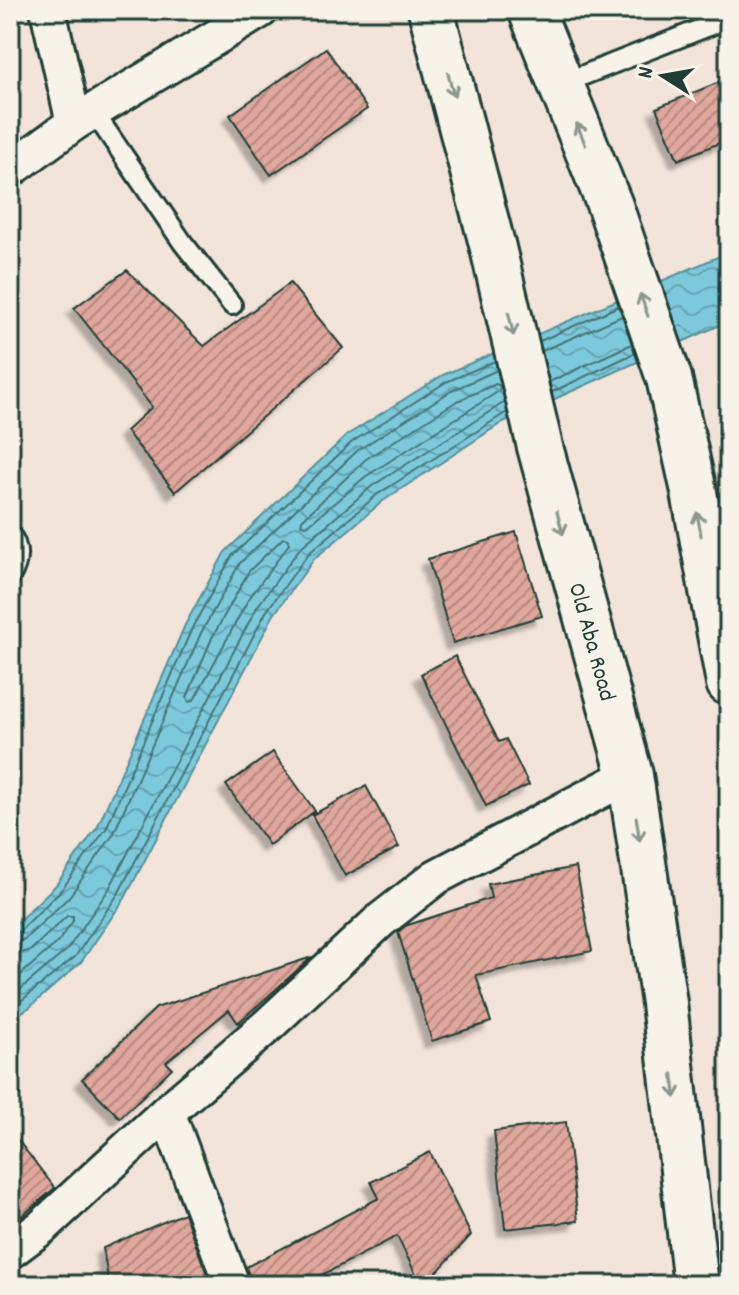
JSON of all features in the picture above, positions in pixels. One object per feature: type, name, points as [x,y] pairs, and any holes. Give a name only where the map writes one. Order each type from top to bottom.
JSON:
[{"type":"main road","name":"Old Aba Road","points":[[431,10],[493,248],[540,447],[630,775],[664,1003],[696,1285]]},
{"type":"main road","points":[[531,10],[610,206],[669,378],[693,487],[729,683]]},
{"type":"street","points":[[48,10],[84,117]]},
{"type":"street","points":[[10,170],[84,117],[261,10]]},
{"type":"street","points":[[10,1251],[42,1227],[381,920],[436,877],[630,775]]},
{"type":"street","points":[[167,1112],[232,1285]]},
{"type":"lane","points":[[561,84],[729,18]]},
{"type":"lane","points":[[84,117],[232,305]]},
{"type":"lane","points":[[10,534],[16,542],[18,559],[10,577]]},
{"type":"water","points":[[729,252],[729,321],[503,422],[383,501],[314,559],[273,616],[125,898],[81,962],[30,1007],[10,1020],[10,929],[56,885],[98,826],[185,625],[225,552],[347,435],[443,375]]},
{"type":"building","points":[[326,48],[367,109],[271,175],[230,115]]},
{"type":"building","points":[[729,78],[729,139],[678,160],[656,108]]},
{"type":"building","points":[[127,270],[204,346],[290,283],[343,348],[175,492],[126,431],[152,407],[74,308]]},
{"type":"building","points":[[516,532],[542,616],[453,643],[428,559]]},
{"type":"building","points":[[455,656],[499,742],[506,739],[529,785],[486,806],[421,674]]},
{"type":"building","points":[[273,752],[315,811],[269,845],[226,785]]},
{"type":"building","points":[[366,786],[399,847],[345,876],[312,815]]},
{"type":"building","points":[[576,867],[592,951],[476,975],[491,1022],[432,1041],[398,932],[405,926],[491,898],[488,884]]},
{"type":"building","points":[[312,957],[238,1023],[229,1010],[166,1062],[172,1068],[120,1118],[82,1079],[156,1008]]},
{"type":"building","points":[[566,1122],[578,1221],[505,1229],[494,1131]]},
{"type":"building","points":[[10,1130],[55,1188],[10,1226]]},
{"type":"building","points":[[430,1152],[471,1235],[425,1285],[421,1285],[397,1236],[303,1285],[252,1285],[246,1267],[379,1198],[371,1182]]},
{"type":"building","points":[[184,1213],[211,1285],[109,1285],[103,1248]]}]
